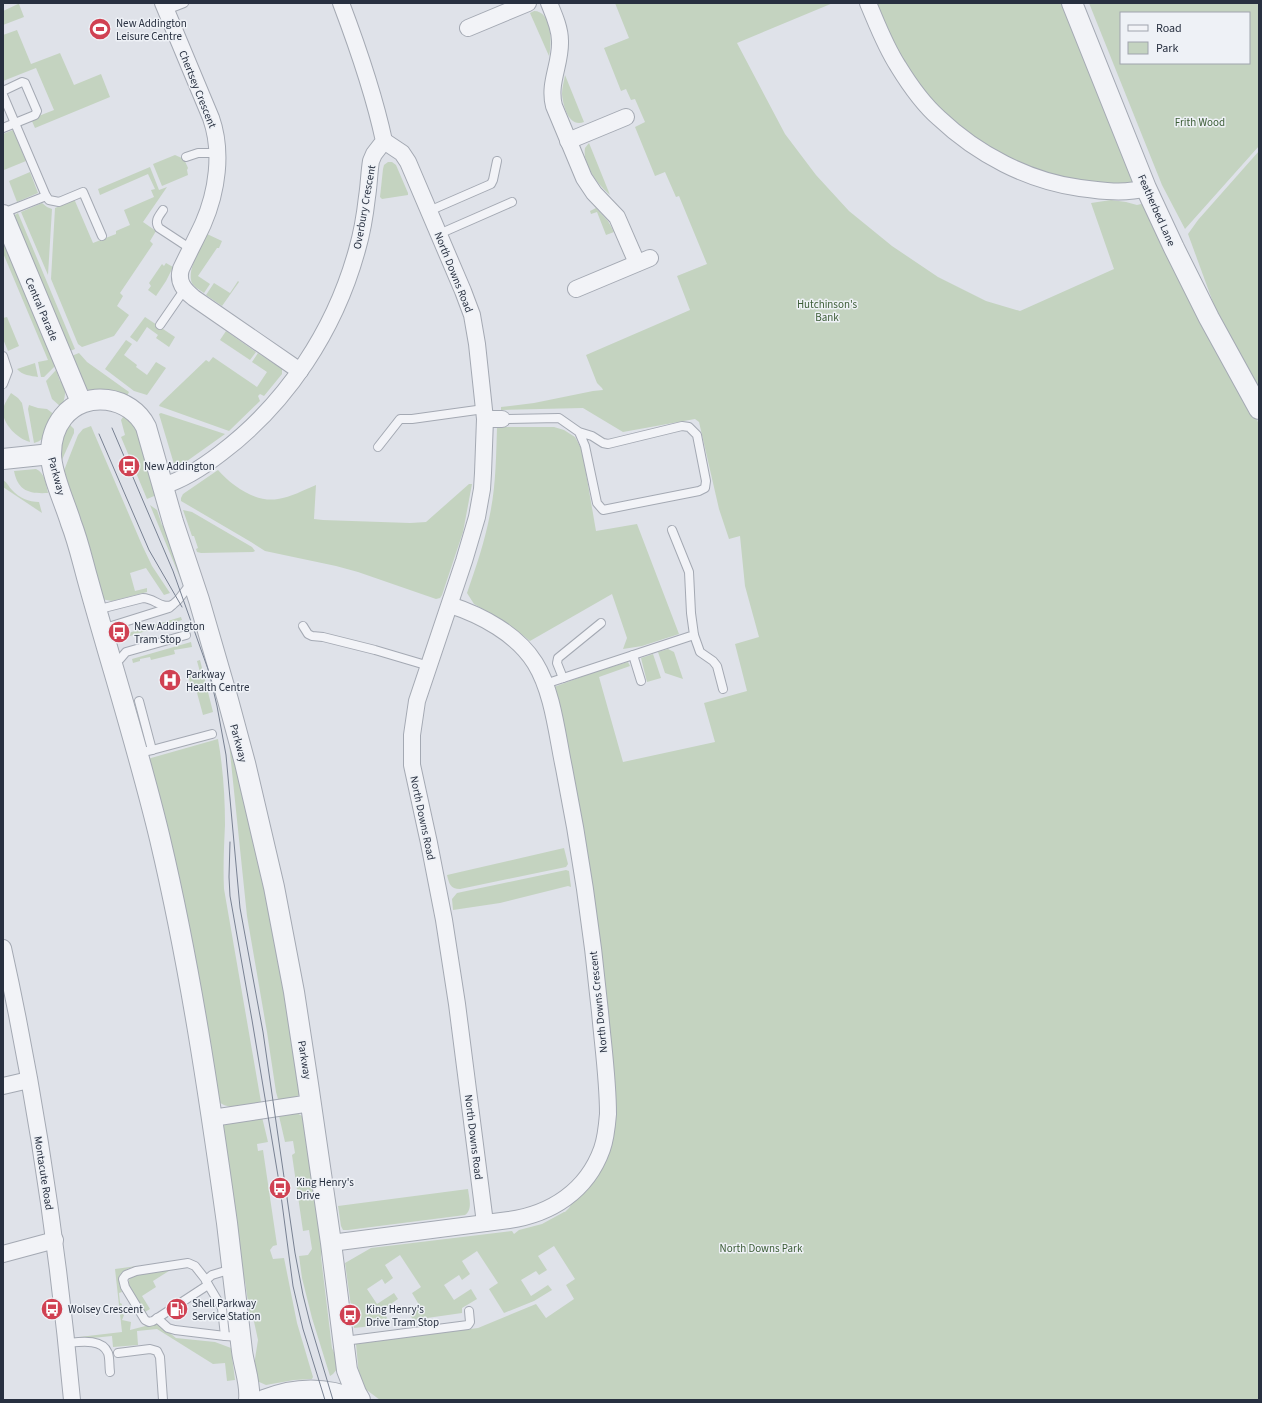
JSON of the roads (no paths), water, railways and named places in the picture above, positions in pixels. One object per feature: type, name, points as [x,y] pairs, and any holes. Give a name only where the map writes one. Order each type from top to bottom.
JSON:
[{"type":"street","points":[[341,3],[366,72],[384,141]]},
{"type":"street","points":[[468,28],[528,3]]},
{"type":"street","points":[[549,3],[557,23],[560,40],[559,55],[552,86],[552,99],[568,141],[588,185],[614,214],[644,260],[576,289]]},
{"type":"street","points":[[868,3],[897,64],[910,83],[938,118],[980,150],[1009,167],[1043,180],[1067,186],[1120,192],[1136,191],[1146,188]]},
{"type":"street","name":"Featherbed Lane","points":[[1072,3],[1146,188],[1199,297],[1259,409]]},
{"type":"street","name":"Chertsey Crescent","points":[[165,7],[211,118],[218,153],[216,179],[212,200],[204,223],[180,275],[181,283],[185,290]]},
{"type":"street","points":[[568,141],[626,117]]},
{"type":"street","name":"North Downs Road","points":[[384,141],[397,148],[406,158],[465,296],[474,321],[484,414],[484,461],[480,504],[470,545],[414,715],[411,746],[412,765],[444,920],[458,1010],[485,1223]]},
{"type":"street","name":"Overbury Crescent","points":[[163,486],[192,473],[241,438],[270,408],[300,371],[324,331],[338,303],[350,272],[363,224],[371,161],[374,154],[384,141]]},
{"type":"street","name":"Central Parade","points":[[3,214],[81,402]]},
{"type":"street","points":[[185,290],[300,371]]},
{"type":"street","name":"Parkway","points":[[249,1400],[249,1389],[244,1368],[233,1337],[233,1269],[212,1118],[194,1004],[183,943],[160,840],[145,752],[111,662],[75,533],[55,473],[51,454],[53,440],[60,421],[69,410],[81,402],[100,399],[112,400],[124,405],[139,416],[143,421],[149,436],[173,522],[210,635],[241,747],[264,842],[286,949],[311,1103],[347,1370],[360,1400]]},
{"type":"street","points":[[484,414],[502,419]]},
{"type":"street","points":[[3,459],[51,454]]},
{"type":"street","name":"North Downs Crescent","points":[[331,1243],[526,1217],[542,1212],[560,1202],[575,1190],[593,1168],[600,1154],[606,1130],[608,1114],[607,1082],[592,942],[571,805],[545,684],[531,657],[513,639],[480,617],[450,605]]},
{"type":"street","name":"Montacute Road","points":[[3,948],[29,1080],[55,1240],[72,1400]]},
{"type":"street","points":[[3,1086],[29,1080]]},
{"type":"street","points":[[212,1118],[311,1103]]},
{"type":"street","points":[[3,1254],[55,1240]]},
{"type":"street","points":[[264,1400],[283,1393],[310,1390],[331,1392],[356,1400]]},
{"type":"lane","points":[[165,7],[184,3]]},
{"type":"lane","points":[[3,91],[22,82],[25,83],[37,111],[35,115],[3,128]]},
{"type":"lane","points":[[3,95],[46,196],[49,200],[59,202],[83,192],[102,236]]},
{"type":"lane","points":[[186,157],[198,152],[218,153]]},
{"type":"lane","points":[[429,212],[491,184],[498,161]]},
{"type":"lane","points":[[3,214],[46,196]]},
{"type":"lane","points":[[438,234],[512,202]]},
{"type":"lane","points":[[163,210],[157,221],[158,228],[191,249]]},
{"type":"lane","points":[[160,325],[185,290]]},
{"type":"lane","points":[[3,356],[8,372],[3,384]]},
{"type":"lane","points":[[378,448],[400,419],[484,414]]},
{"type":"lane","points":[[502,419],[559,418],[579,432],[592,436],[603,443],[608,444],[682,426],[689,427],[695,432],[696,435],[706,481],[705,488],[699,491],[603,510],[597,503],[585,446],[579,432]]},
{"type":"lane","points":[[672,530],[688,572],[694,636],[700,652],[713,661],[717,666],[723,689]]},
{"type":"lane","points":[[99,620],[162,611],[173,605],[192,581]]},
{"type":"lane","points":[[99,620],[143,598],[148,598],[165,606],[173,605]]},
{"type":"lane","points":[[563,678],[557,663],[560,655],[601,623]]},
{"type":"lane","points":[[303,626],[308,634],[312,636],[323,637],[374,650],[429,666]]},
{"type":"lane","points":[[111,662],[120,659],[126,652],[186,635]]},
{"type":"lane","points":[[545,684],[694,636]]},
{"type":"lane","points":[[633,655],[641,681]]},
{"type":"lane","points":[[139,701],[145,752],[212,734]]},
{"type":"lane","points":[[157,1318],[168,1328],[175,1330],[233,1337],[222,1308],[207,1283],[195,1266],[188,1263],[136,1271],[126,1275],[123,1279],[125,1287],[145,1320],[151,1322],[207,1283],[212,1275],[233,1269]]},
{"type":"lane","points":[[344,1341],[468,1325],[470,1322],[469,1311]]},
{"type":"lane","points":[[67,1343],[87,1342],[99,1344],[108,1354],[110,1372]]},
{"type":"lane","points":[[118,1352],[150,1349],[157,1351],[160,1357],[163,1400]]},
{"type":"tram line","points":[[112,428],[173,571],[209,672],[217,706],[226,755],[240,908],[263,1032],[295,1253],[310,1323],[333,1400]]},
{"type":"tram line","points":[[99,434],[149,550],[182,607]]},
{"type":"tram line","points":[[230,842],[230,896],[280,1188],[293,1286],[303,1329],[325,1400]]},
{"type":"place","name":"New Addington Leisure Centre","points":[[100,29]]},
{"type":"place","name":"New Addington","points":[[129,466]]},
{"type":"place","name":"New Addington Tram Stop","points":[[119,632]]},
{"type":"place","name":"Parkway Health Centre","points":[[170,680]]},
{"type":"place","name":"King Henry's Drive","points":[[280,1188]]},
{"type":"place","name":"Wolsey Crescent","points":[[52,1309]]},
{"type":"place","name":"Shell Parkway Service Station","points":[[177,1309]]},
{"type":"place","name":"King Henry's Drive Tram Stop","points":[[350,1315]]},
{"type":"park label","name":"Frith Wood","points":[[1200,122]]},
{"type":"park label","name":"Hutchinson's Bank","points":[[827,310]]},
{"type":"park label","name":"North Downs Park","points":[[761,1248]]}]
